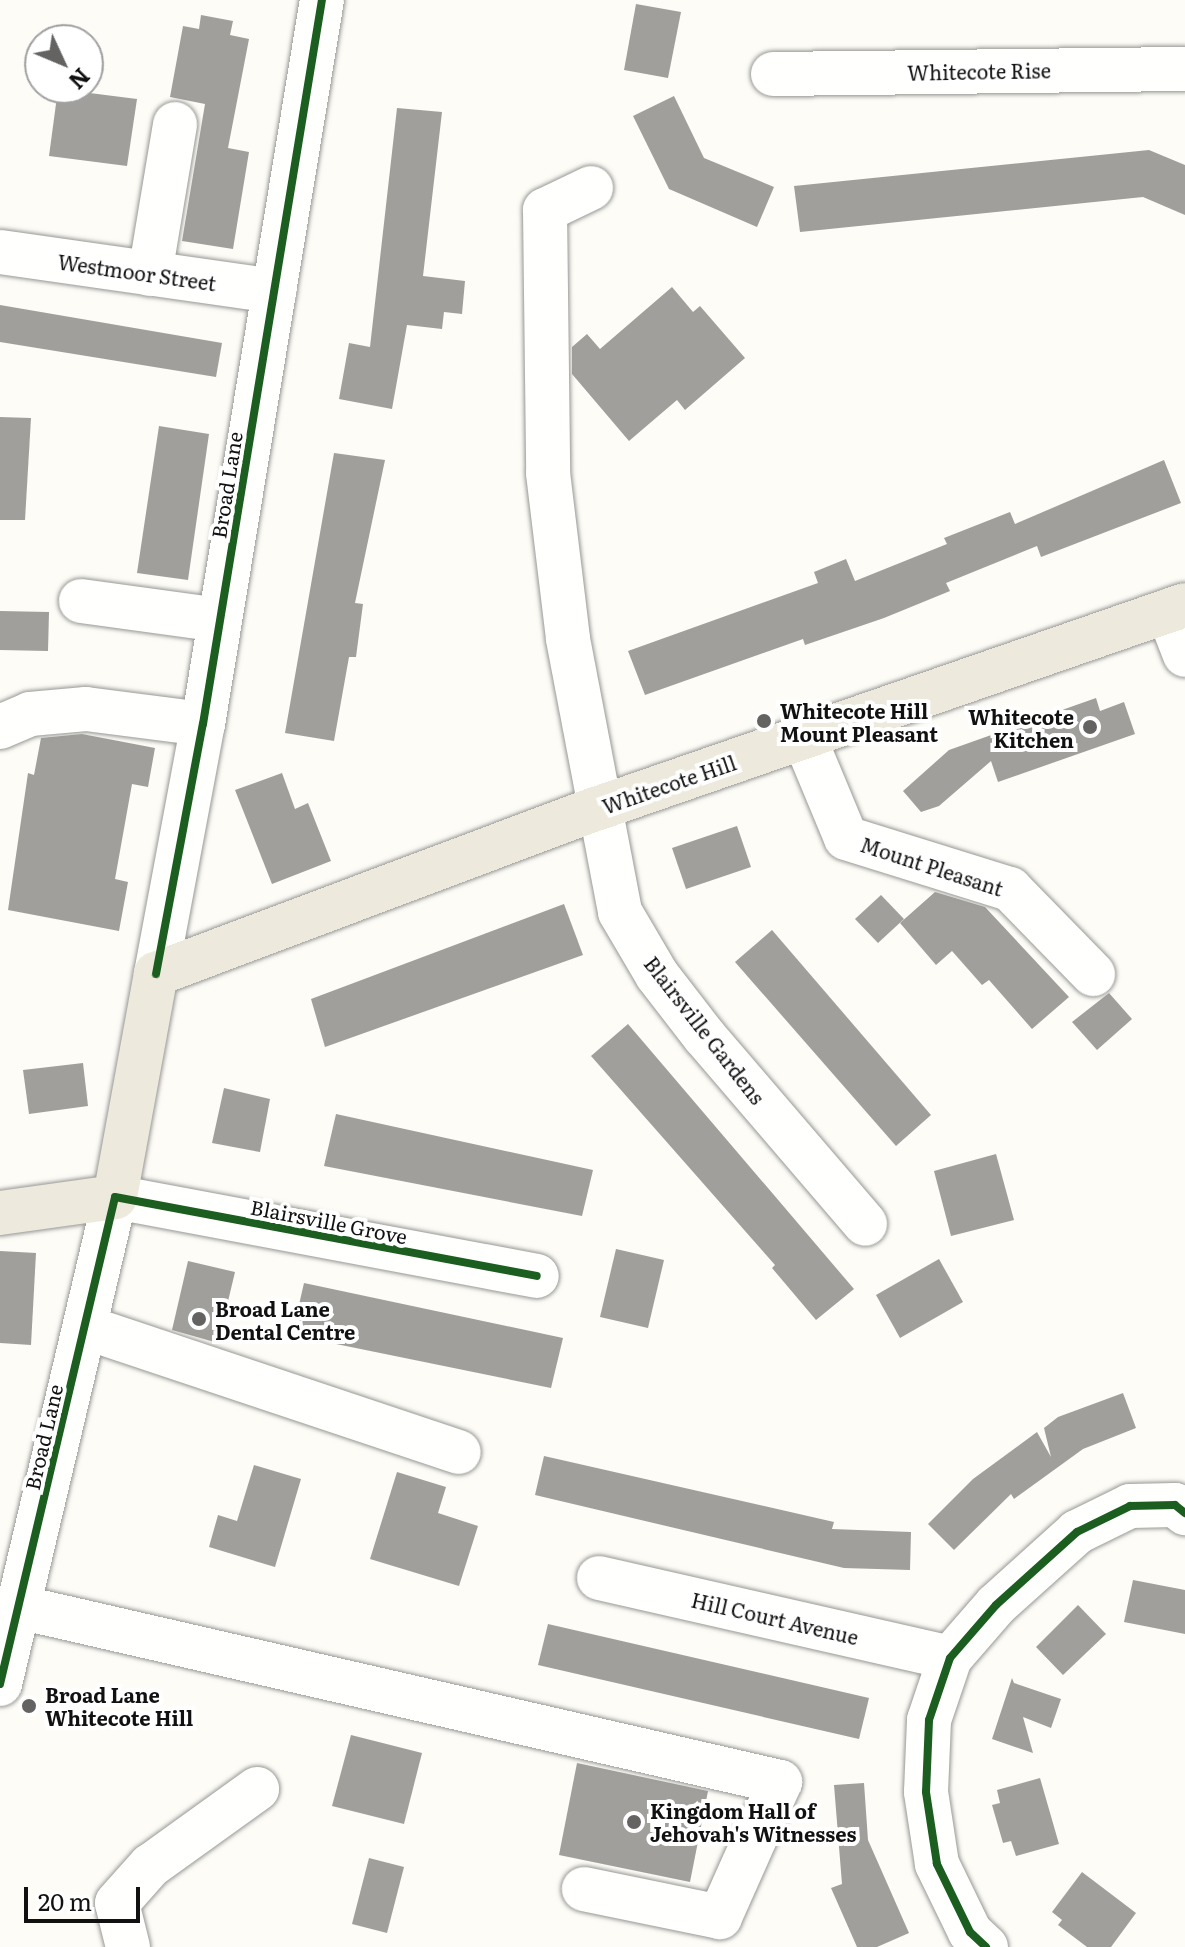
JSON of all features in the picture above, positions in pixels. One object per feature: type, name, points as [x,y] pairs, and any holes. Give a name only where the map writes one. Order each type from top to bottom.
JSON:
[{"type":"main road","name":"Whitecote Hill","points":[[156,974],[596,809],[1176,608]]},
{"type":"main road","name":"Broad Lane","points":[[115,1197],[156,974]]},
{"type":"main road","points":[[0,1213],[115,1197]]},
{"type":"street","name":"Broad Lane","points":[[156,974],[203,724],[322,0]]},
{"type":"street","name":"Whitecote Rise","points":[[773,74],[1185,69]]},
{"type":"street","points":[[150,274],[175,124]]},
{"type":"street","name":"Blairsville Gardens","points":[[591,188],[545,210],[548,473],[596,809],[620,912],[657,975],[865,1224]]},
{"type":"street","name":"Westmoor Street","points":[[0,252],[274,291]]},
{"type":"street","points":[[81,601],[220,620]]},
{"type":"street","points":[[1176,608],[1185,655]]},
{"type":"street","points":[[0,727],[30,714],[86,709],[203,724]]},
{"type":"street","name":"Mount Pleasant","points":[[804,737],[846,838],[1010,889],[1093,974]]},
{"type":"street","name":"Broad Lane","points":[[0,1684],[115,1197]]},
{"type":"street","name":"Blairsville Grove","points":[[115,1197],[537,1276]]},
{"type":"street","points":[[85,1327],[459,1452]]},
{"type":"street","points":[[986,1947],[970,1932],[937,1864],[926,1792],[929,1720],[950,1658],[996,1605],[1077,1532],[1130,1506],[1175,1505],[1185,1513]]},
{"type":"street","name":"Hill Court Avenue","points":[[599,1578],[950,1658]]},
{"type":"street","points":[[19,1607],[780,1782],[720,1917],[584,1889]]},
{"type":"street","points":[[128,1947],[117,1903],[150,1866],[257,1789]]},
{"type":"building","points":[[636,4],[681,12],[668,78],[624,70]]},
{"type":"building","points":[[201,15],[233,21],[230,35],[249,39],[228,148],[249,152],[233,249],[182,241],[205,104],[170,97],[183,26],[199,29]]},
{"type":"building","points":[[104,95],[137,99],[127,166],[49,156],[56,104],[104,104]]},
{"type":"building","points":[[674,96],[704,158],[774,187],[757,227],[669,189],[633,116]]},
{"type":"building","points":[[397,108],[442,112],[423,276],[465,281],[462,314],[444,312],[442,329],[407,325],[392,409],[339,399],[349,343],[370,347]]},
{"type":"building","points":[[1149,150],[1185,165],[1185,215],[1143,197],[800,232],[794,186]]},
{"type":"building","points":[[672,287],[693,312],[700,306],[745,358],[685,410],[677,400],[629,441],[572,374],[572,347],[587,334],[600,349]]},
{"type":"building","points":[[0,305],[222,343],[216,377],[0,342]]},
{"type":"building","points":[[0,417],[31,418],[25,520],[0,520]]},
{"type":"building","points":[[159,426],[209,434],[188,580],[137,573]]},
{"type":"building","points":[[334,453],[385,460],[355,603],[363,604],[356,657],[349,657],[334,741],[285,733]]},
{"type":"building","points":[[1164,460],[1181,503],[1041,557],[1037,546],[946,583],[950,591],[884,618],[805,645],[803,639],[645,695],[628,651],[818,583],[814,572],[846,559],[855,581],[947,544],[944,538],[1010,512],[1015,524]]},
{"type":"building","points":[[0,611],[49,612],[48,651],[0,650]]},
{"type":"building","points":[[1096,698],[1100,711],[1124,702],[1135,734],[998,782],[991,761],[939,806],[921,812],[903,791],[949,750]]},
{"type":"building","points":[[82,734],[155,748],[148,787],[132,784],[115,879],[128,882],[119,931],[8,910],[28,773],[34,775],[41,738]]},
{"type":"building","points":[[282,773],[295,809],[308,803],[331,861],[272,884],[235,790]]},
{"type":"building","points":[[737,826],[751,867],[686,889],[672,848]]},
{"type":"building","points":[[935,892],[985,907],[1069,997],[1032,1029],[989,980],[982,985],[952,951],[936,965],[900,923]]},
{"type":"building","points":[[881,895],[904,919],[878,943],[855,919]]},
{"type":"building","points":[[564,904],[583,955],[325,1047],[311,999]]},
{"type":"building","points":[[772,930],[931,1115],[896,1146],[735,962]]},
{"type":"building","points":[[1109,993],[1132,1019],[1097,1050],[1072,1022]]},
{"type":"building","points":[[628,1024],[854,1289],[816,1320],[772,1268],[775,1265],[591,1056]]},
{"type":"building","points":[[83,1063],[88,1106],[29,1114],[23,1070]]},
{"type":"building","points":[[224,1088],[270,1099],[260,1152],[212,1143]]},
{"type":"building","points":[[336,1114],[593,1170],[582,1216],[324,1166]]},
{"type":"building","points":[[996,1154],[1014,1220],[951,1236],[934,1171]]},
{"type":"building","points":[[616,1249],[664,1260],[648,1328],[600,1317]]},
{"type":"building","points":[[0,1251],[36,1253],[31,1345],[0,1343]]},
{"type":"building","points":[[939,1259],[963,1302],[900,1338],[876,1295]]},
{"type":"building","points":[[188,1261],[235,1272],[218,1343],[172,1330]]},
{"type":"building","points":[[304,1283],[563,1338],[551,1388],[292,1335]]},
{"type":"building","points":[[1123,1393],[1136,1428],[1083,1449],[1014,1499],[1011,1494],[954,1550],[928,1524],[973,1479],[1037,1432],[1051,1457],[1044,1428],[1058,1417]]},
{"type":"building","points":[[544,1456],[834,1522],[832,1529],[911,1532],[910,1570],[844,1568],[535,1495]]},
{"type":"building","points":[[254,1465],[301,1479],[275,1567],[209,1547],[218,1515],[237,1521]]},
{"type":"building","points":[[397,1472],[446,1487],[438,1513],[478,1526],[459,1586],[370,1559]]},
{"type":"building","points":[[1133,1580],[1185,1590],[1185,1634],[1124,1622]]},
{"type":"building","points":[[1078,1605],[1106,1634],[1063,1675],[1036,1647]]},
{"type":"building","points":[[548,1624],[869,1698],[859,1739],[538,1665]]},
{"type":"building","points":[[1012,1678],[1014,1683],[1061,1699],[1051,1728],[1023,1717],[1033,1753],[992,1739]]},
{"type":"building","points":[[351,1735],[422,1753],[404,1824],[332,1806]]},
{"type":"building","name":"Kingdom Hall of Jehovah's Witnesses","points":[[577,1763],[708,1791],[690,1882],[559,1855]]},
{"type":"building","points":[[1040,1778],[1059,1844],[1016,1856],[1011,1841],[1003,1843],[992,1805],[1000,1803],[997,1790]]},
{"type":"building","points":[[864,1783],[868,1840],[909,1933],[877,1947],[857,1947],[831,1888],[842,1884],[834,1785]]},
{"type":"building","points":[[369,1858],[404,1867],[387,1933],[352,1924]]},
{"type":"building","points":[[1082,1872],[1136,1913],[1111,1947],[1087,1947],[1058,1925],[1062,1920],[1052,1912]]},
{"type":"cycle path","points":[[156,974],[203,724],[322,0]]},
{"type":"cycle path","points":[[0,1684],[115,1197],[537,1276]]},
{"type":"cycle path","points":[[986,1947],[970,1932],[937,1864],[926,1792],[929,1720],[950,1658],[996,1605],[1077,1532],[1130,1506],[1175,1505],[1185,1513]]},
{"type":"place","name":"Whitecote Hill Mount Pleasant","points":[[764,721]]},
{"type":"place","name":"Whitecote Kitchen","points":[[1090,727]]},
{"type":"place","name":"Broad Lane Dental Centre","points":[[199,1319]]},
{"type":"place","name":"Broad Lane Whitecote Hill","points":[[29,1706]]},
{"type":"place","name":"Kingdom Hall of Jehovah's Witnesses","points":[[634,1822]]}]
